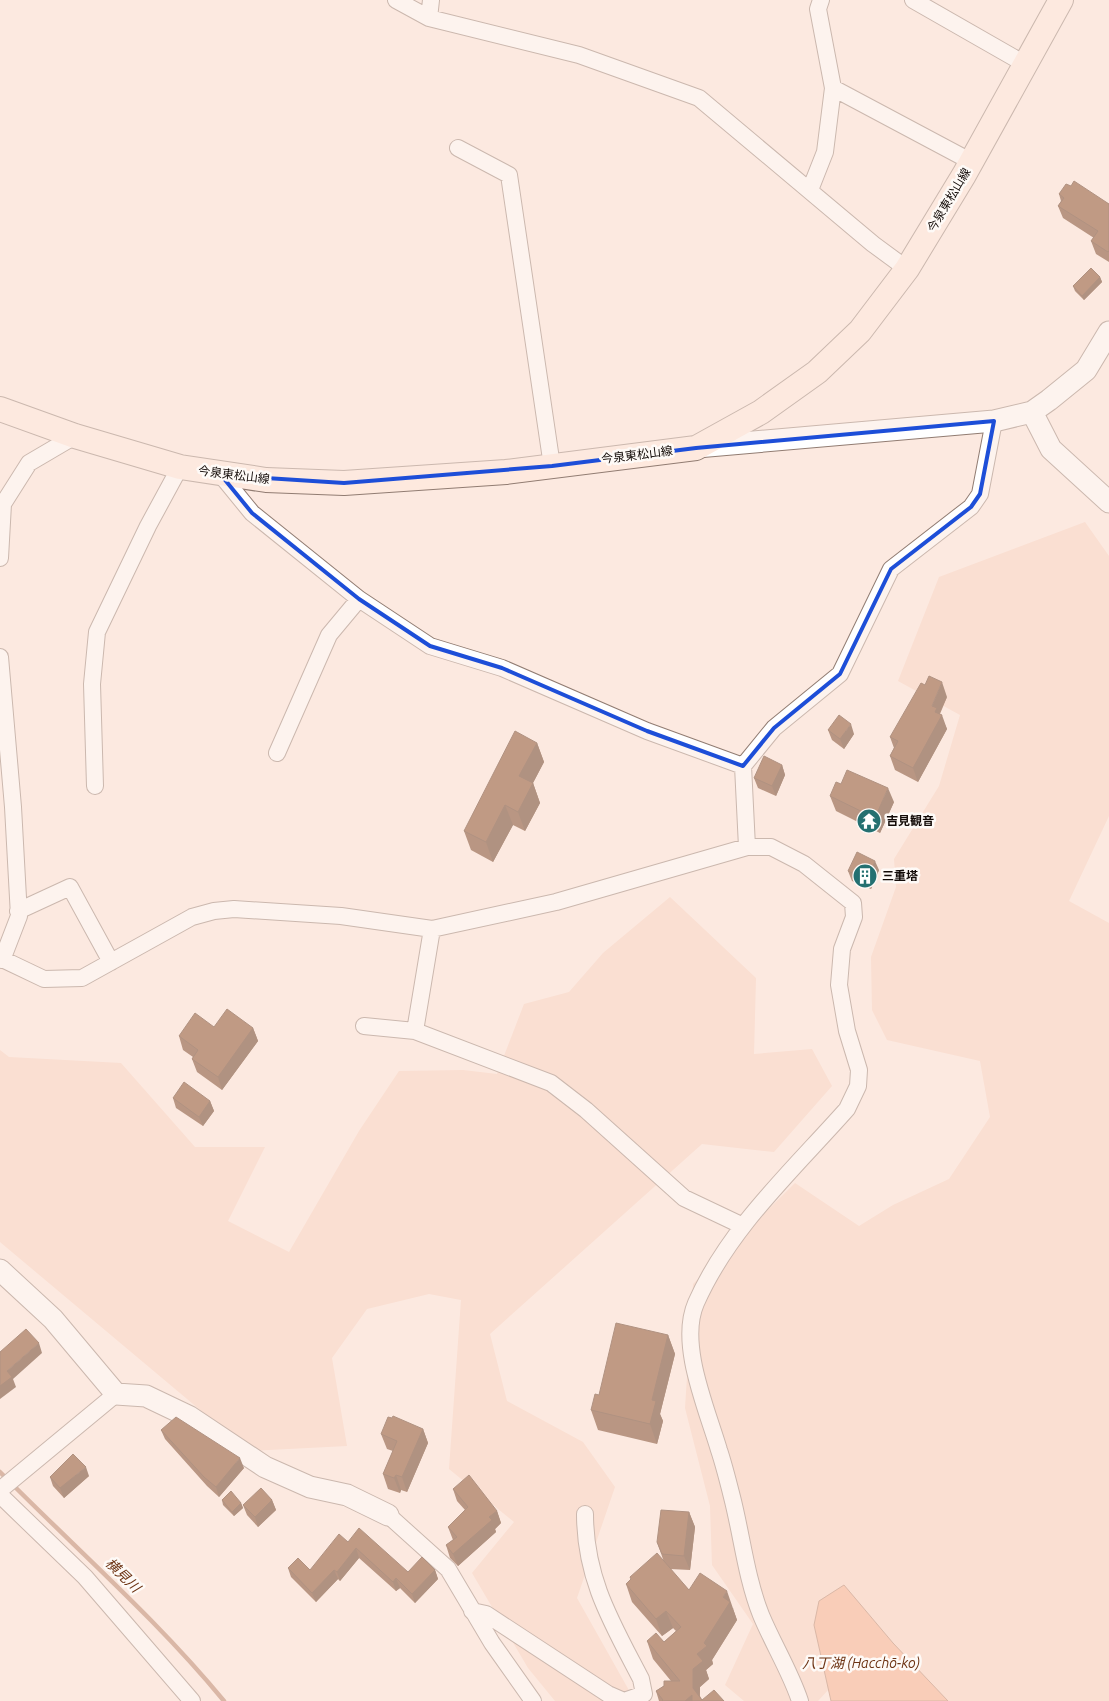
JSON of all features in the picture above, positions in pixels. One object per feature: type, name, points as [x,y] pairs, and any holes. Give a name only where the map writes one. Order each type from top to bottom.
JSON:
[{"type":"main road","name":"今泉東松山線","points":[[0,409],[75,436],[180,467],[221,475],[266,480],[344,484],[506,472],[696,448],[761,412],[818,372],[860,331],[907,269],[972,162],[1061,0]]},
{"type":"street","points":[[396,0],[429,18],[578,55],[699,98],[873,244],[907,269]]},
{"type":"street","points":[[429,18],[431,0]]},
{"type":"street","points":[[810,190],[825,152],[833,88],[818,9],[821,0]]},
{"type":"street","points":[[913,0],[1025,64]]},
{"type":"street","points":[[833,88],[972,162]]},
{"type":"street","points":[[458,148],[509,176],[552,466]]},
{"type":"street","points":[[696,448],[994,421],[1032,412],[1086,370],[1109,332]]},
{"type":"street","points":[[1032,412],[1051,449],[1109,502]]},
{"type":"street","points":[[747,847],[743,766],[774,728],[840,674],[891,569],[972,507],[980,494],[994,421]]},
{"type":"street","points":[[0,558],[3,504],[28,463],[75,436]]},
{"type":"street","points":[[95,786],[92,684],[97,632],[148,526],[180,467]]},
{"type":"street","points":[[221,475],[252,513],[359,599],[430,646],[502,668],[647,731],[743,766]]},
{"type":"street","points":[[277,753],[328,635],[359,599]]},
{"type":"street","points":[[0,657],[7,808],[18,911],[18,916],[1,959],[44,980],[82,978],[192,917],[214,910],[234,909],[340,916],[432,929],[556,902],[747,847],[771,847],[804,864],[852,903],[854,916],[842,949],[839,985],[846,1031],[860,1070],[858,1086],[846,1110],[743,1226],[696,1304],[691,1323],[691,1343],[698,1383],[720,1450],[751,1582],[761,1615],[777,1646],[800,1701]]},
{"type":"street","points":[[18,911],[70,887],[112,962]]},
{"type":"street","points":[[415,1031],[432,929]]},
{"type":"street","points":[[364,1026],[415,1031],[551,1084],[586,1110],[684,1198],[743,1226]]},
{"type":"street","points":[[0,1270],[53,1319],[116,1394]]},
{"type":"street","points":[[0,1490],[116,1394],[146,1396],[190,1417],[265,1467],[310,1487],[346,1495],[388,1515],[448,1569],[472,1611],[533,1701]]},
{"type":"street","points":[[0,1494],[85,1577],[192,1701]]},
{"type":"street","points":[[472,1611],[486,1614],[608,1694],[624,1701],[644,1694],[641,1679],[595,1587],[585,1542],[585,1514]]},
{"type":"highlighted area","points":[[994,421],[980,494],[971,507],[891,569],[840,674],[774,728],[743,766],[647,731],[502,668],[430,646],[359,599],[252,513],[221,475],[344,483],[552,466],[696,448]]},
{"type":"shaded area","points":[[1085,522],[1109,556],[1109,816],[1069,901],[1109,923],[1109,1701],[948,1701],[893,1643],[844,1585],[814,1625],[829,1689],[818,1701],[744,1701],[725,1685],[753,1624],[712,1565],[710,1506],[685,1408],[693,1284],[795,1183],[859,1226],[893,1205],[949,1179],[990,1117],[980,1061],[887,1040],[872,1010],[871,957],[896,887],[894,859],[939,786],[960,715],[898,681],[939,577]]},
{"type":"shaded area","points":[[670,897],[756,978],[754,1054],[812,1049],[832,1086],[774,1152],[702,1144],[490,1334],[507,1401],[583,1442],[615,1487],[577,1598],[635,1701],[555,1701],[528,1668],[472,1573],[514,1522],[449,1469],[461,1300],[429,1294],[367,1309],[332,1358],[347,1446],[249,1451],[0,1242],[0,1050],[9,1057],[121,1063],[195,1147],[265,1147],[228,1221],[289,1252],[359,1131],[399,1071],[463,1070],[497,1074],[524,1004],[569,992],[603,953]]},
{"type":"water","name":"八丁湖 (Hacchō-ko)","points":[[844,1585],[893,1643],[948,1701],[831,1701],[814,1625],[819,1601]]},
{"type":"building","points":[[1074,181],[1109,204],[1108,252],[1091,241],[1098,231],[1058,206],[1064,198],[1059,194],[1066,184],[1071,186]]},
{"type":"building","points":[[1091,268],[1100,277],[1082,296],[1073,286]]},
{"type":"building","points":[[929,676],[942,682],[932,706],[937,708],[935,712],[942,715],[913,768],[890,756],[898,741],[890,737],[921,683],[925,685]]},
{"type":"building","points":[[839,715],[851,724],[840,739],[828,730]]},
{"type":"building","points":[[515,731],[537,743],[519,776],[533,783],[518,812],[505,805],[486,842],[464,831]]},
{"type":"building","points":[[764,756],[782,765],[772,786],[754,778]]},
{"type":"building","points":[[847,770],[888,788],[875,818],[830,796],[836,782],[841,784]]},
{"type":"building","points":[[857,852],[875,861],[867,880],[848,871]]},
{"type":"building","points":[[227,1009],[253,1028],[218,1077],[192,1059],[198,1050],[179,1036],[195,1013],[214,1027]]},
{"type":"building","points":[[184,1082],[210,1101],[199,1117],[173,1098]]},
{"type":"building","points":[[616,1323],[668,1335],[652,1400],[656,1401],[650,1424],[591,1410],[595,1394],[599,1395]]},
{"type":"building","points":[[26,1329],[39,1343],[7,1371],[12,1377],[0,1386],[0,1352]]},
{"type":"building","points":[[393,1416],[423,1429],[402,1477],[396,1475],[394,1478],[383,1474],[397,1441],[381,1434],[388,1417],[392,1418]]},
{"type":"building","points":[[176,1417],[240,1458],[216,1487],[204,1477],[161,1430]]},
{"type":"building","points":[[73,1454],[86,1467],[60,1488],[50,1477]]},
{"type":"building","points":[[469,1475],[497,1511],[489,1517],[492,1520],[453,1554],[446,1545],[457,1537],[448,1527],[468,1507],[453,1489]]},
{"type":"building","points":[[261,1488],[272,1500],[255,1517],[243,1505]]},
{"type":"building","points":[[231,1491],[241,1503],[232,1512],[222,1500]]},
{"type":"building","points":[[661,1510],[689,1512],[684,1556],[662,1554],[657,1542]]},
{"type":"building","points":[[359,1528],[408,1572],[422,1557],[435,1570],[412,1594],[396,1578],[393,1582],[356,1548],[337,1572],[334,1570],[312,1593],[288,1568],[298,1558],[310,1570],[339,1534],[348,1542]]},
{"type":"building","points":[[657,1553],[689,1590],[700,1573],[727,1591],[723,1597],[730,1602],[704,1643],[707,1646],[697,1654],[703,1661],[693,1669],[693,1688],[702,1700],[714,1690],[724,1701],[692,1701],[692,1695],[685,1701],[662,1701],[656,1691],[664,1686],[664,1681],[680,1681],[647,1641],[656,1633],[664,1642],[681,1627],[666,1611],[656,1619],[626,1584],[631,1579],[630,1577]]},
{"type":"waterway","name":"横見川","points":[[0,1472],[7,1479]]},
{"type":"waterway","name":"横見川","points":[[12,1484],[148,1617],[224,1701]]},
{"type":"place","name":"吉見観音","points":[[869,821]]},
{"type":"place","name":"三重塔","points":[[865,876]]}]
